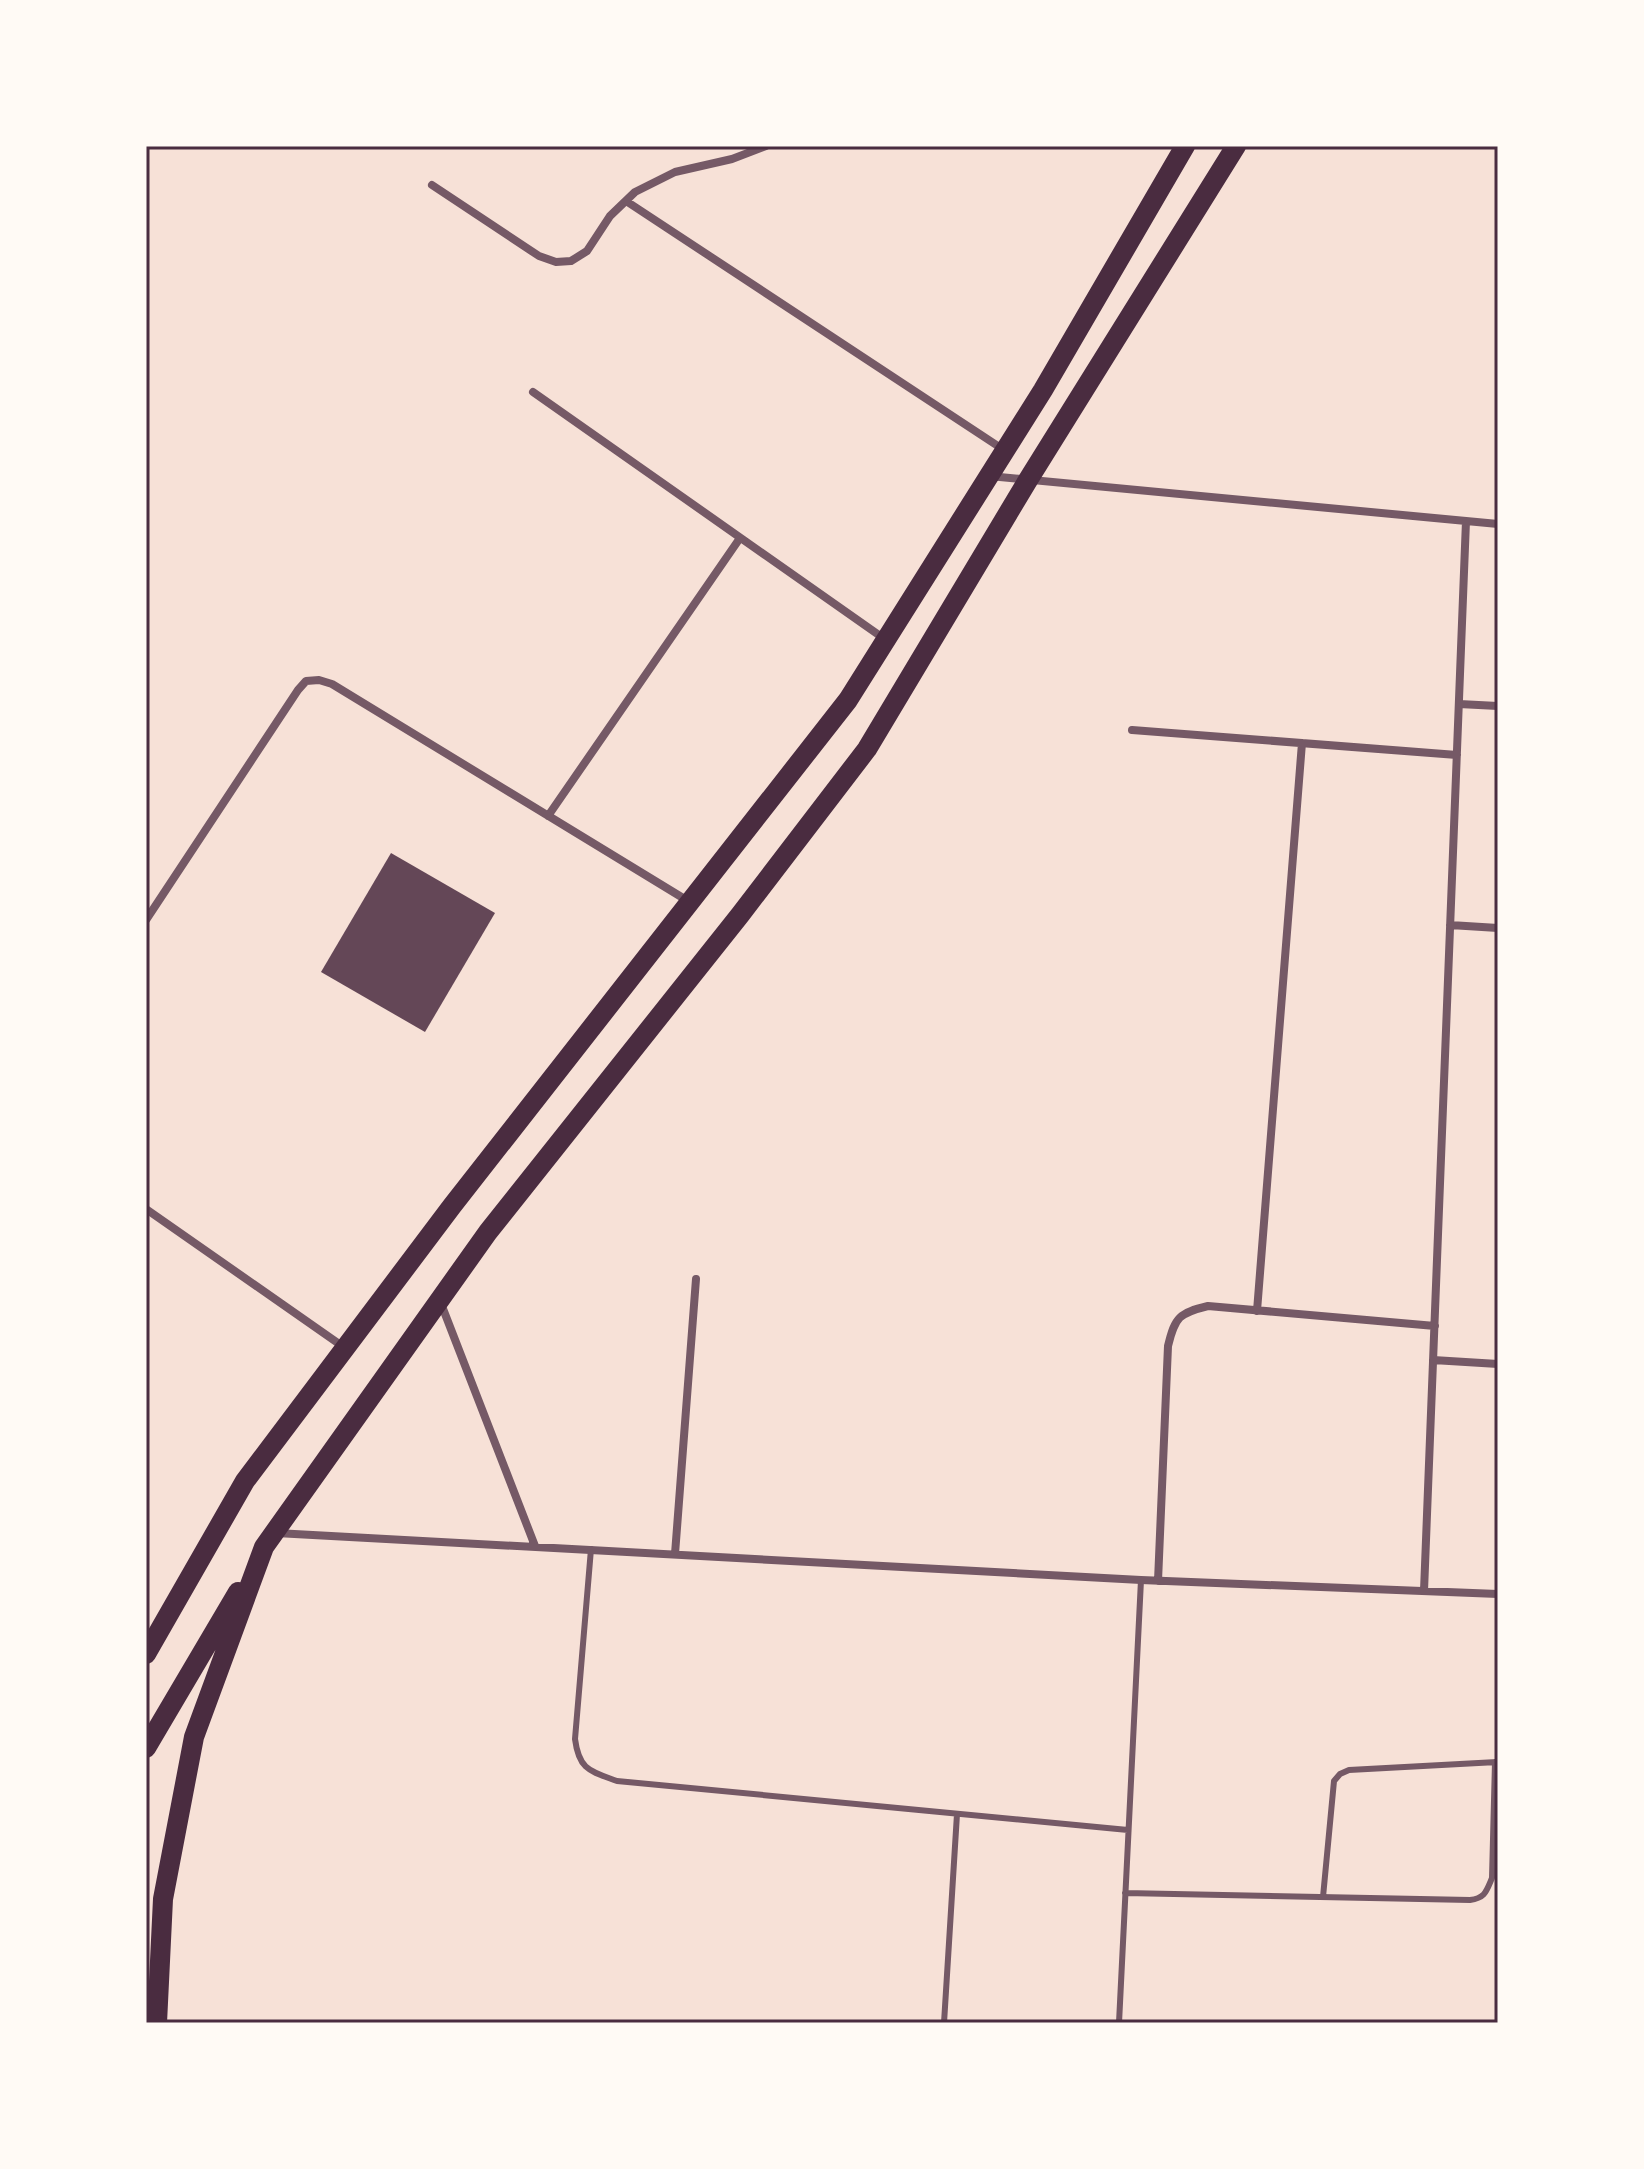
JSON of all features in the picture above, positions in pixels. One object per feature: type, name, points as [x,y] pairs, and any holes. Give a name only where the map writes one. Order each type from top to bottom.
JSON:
[{"type":"main road","points":[[146,1654],[245,1481],[462,1194],[848,700],[1043,390],[1185,146]]},
{"type":"main road","points":[[146,1748],[269,1540],[488,1232],[740,915],[867,749],[1028,480],[1236,146]]},
{"type":"main road","points":[[156,2023],[163,1899],[194,1737],[269,1540]]},
{"type":"main road","points":[[146,1630],[173,1607]]},
{"type":"main road","points":[[146,2010],[156,2023]]},
{"type":"street","points":[[432,185],[539,256],[556,262],[571,261],[587,251],[610,216],[635,192],[675,172],[732,159],[766,146]]},
{"type":"street","points":[[626,201],[1004,451]]},
{"type":"street","points":[[533,392],[887,640]]},
{"type":"street","points":[[989,476],[1498,524]]},
{"type":"street","points":[[1424,1591],[1466,521]]},
{"type":"street","points":[[548,816],[740,538]]},
{"type":"street","points":[[146,920],[298,690],[306,681],[319,680],[332,684],[690,902]]},
{"type":"street","points":[[1459,704],[1498,706]]},
{"type":"street","points":[[1132,730],[1457,755]]},
{"type":"street","points":[[1257,1311],[1302,743]]},
{"type":"street","points":[[1450,925],[1498,928]]},
{"type":"street","points":[[146,1209],[345,1348]]},
{"type":"street","points":[[675,1554],[696,1279]]},
{"type":"street","points":[[439,1300],[535,1546]]},
{"type":"street","points":[[1158,1581],[1168,1346],[1173,1327],[1187,1311],[1208,1306],[1435,1326]]},
{"type":"street","points":[[1433,1360],[1498,1364]]},
{"type":"street","points":[[269,1540],[535,1546],[1158,1581],[1498,1594]]},
{"type":"lane","points":[[591,1549],[575,1739],[577,1757],[590,1771],[617,1781],[1128,1830]]},
{"type":"lane","points":[[1119,2023],[1141,1580]]},
{"type":"lane","points":[[1125,1893],[1470,1900],[1480,1898],[1492,1878],[1496,1762],[1349,1770],[1340,1774],[1334,1781],[1323,1897]]},
{"type":"lane","points":[[944,2023],[957,1814]]},
{"type":"building","points":[[391,853],[495,913],[425,1032],[321,972]]}]
